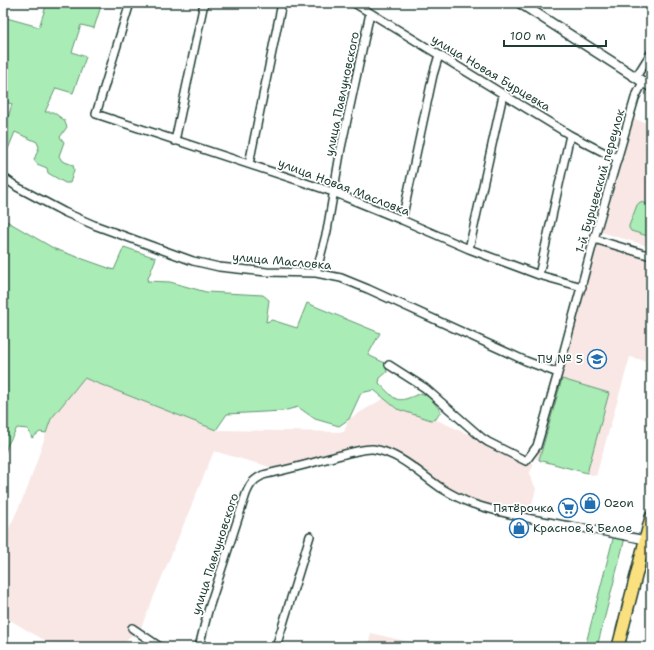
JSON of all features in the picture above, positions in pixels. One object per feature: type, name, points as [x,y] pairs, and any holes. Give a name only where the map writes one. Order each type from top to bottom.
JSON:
[{"type":"main road","points":[[618,647],[651,517]]},
{"type":"street","name":"улица Новая Масловка","points":[[130,3],[96,114],[333,192],[469,249],[539,275],[582,287]]},
{"type":"street","points":[[175,141],[204,3]]},
{"type":"street","points":[[249,164],[282,3]]},
{"type":"street","name":"улица Новая Бурцевка","points":[[354,3],[570,135],[618,158]]},
{"type":"street","points":[[520,3],[651,87]]},
{"type":"street","name":"улица Павлуновского","points":[[316,273],[327,231],[341,148],[370,13]]},
{"type":"street","name":"1-й Бурцевский переулок","points":[[389,365],[425,388],[482,438],[526,461],[537,446],[594,239],[635,98],[639,79],[651,53]]},
{"type":"street","points":[[402,220],[433,75],[439,54]]},
{"type":"street","points":[[469,249],[504,95]]},
{"type":"street","points":[[539,275],[570,135]]},
{"type":"street","name":"улица Масловка","points":[[3,177],[18,187],[64,212],[94,225],[193,261],[219,267],[267,272],[316,273],[341,278],[558,374]]},
{"type":"street","points":[[594,239],[651,256]]},
{"type":"street","name":"улица Павлуновского","points":[[199,647],[208,611],[250,485],[256,479],[264,475],[355,451],[371,449],[387,453],[402,460],[441,488],[473,504],[525,518],[645,540]]},
{"type":"street","points":[[276,647],[310,536]]},
{"type":"street","points":[[132,628],[160,647]]},
{"type":"shaded area","points":[[634,119],[651,124],[651,247],[601,232]]},
{"type":"shaded area","name":"ПУ № 5","points":[[596,243],[651,260],[651,362],[630,357],[596,476],[536,459]]},
{"type":"shaded area","points":[[84,378],[217,430],[344,432],[349,419],[386,397],[534,464],[529,474],[536,489],[529,515],[472,500],[438,482],[408,459],[370,446],[277,469],[214,451],[140,630],[128,638],[123,647],[56,647],[3,616],[3,544],[28,487],[51,419]]},
{"type":"shaded area","points":[[371,633],[430,647],[368,647]]},
{"type":"green space","points":[[47,3],[102,3],[94,28],[81,25],[72,52],[86,57],[73,93],[56,88],[45,112],[53,112],[64,120],[67,127],[60,137],[64,142],[59,156],[62,161],[73,165],[74,170],[70,183],[65,183],[48,173],[47,168],[37,164],[34,160],[39,147],[37,142],[15,132],[8,149],[3,146],[3,120],[7,121],[12,104],[3,101],[3,17],[39,27]]},
{"type":"green space","points":[[640,202],[651,205],[651,237],[631,231],[629,228],[637,205]]},
{"type":"green space","points":[[3,219],[55,249],[114,270],[124,247],[156,258],[147,281],[170,282],[206,292],[263,295],[269,300],[266,322],[272,320],[297,328],[307,303],[380,333],[368,355],[385,363],[387,372],[380,378],[379,383],[390,394],[401,400],[421,393],[429,397],[441,411],[436,419],[431,420],[397,409],[374,390],[361,393],[349,419],[339,426],[315,419],[298,407],[283,411],[227,414],[216,430],[84,378],[51,419],[46,433],[40,432],[32,438],[28,429],[17,428],[8,444],[3,458]]},
{"type":"green space","points":[[562,379],[609,393],[587,473],[539,460]]},
{"type":"green space","points":[[614,535],[625,538],[597,647],[585,647]]},
{"type":"place","name":"ПУ № 5","points":[[597,359]]},
{"type":"place","name":"Ozon","points":[[590,503]]},
{"type":"place","name":"Пятёрочка","points":[[568,508]]},
{"type":"place","name":"Красное & Белое","points":[[519,528]]}]
